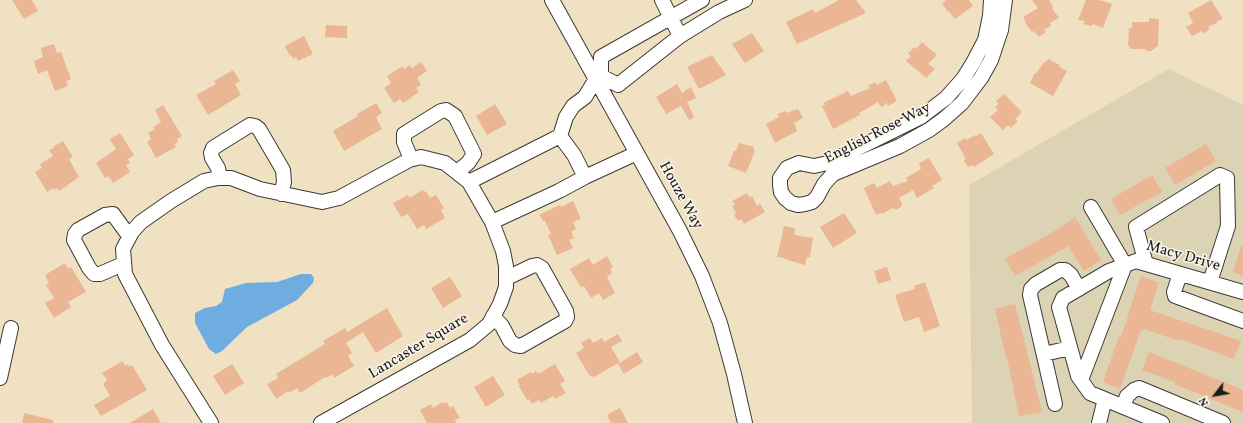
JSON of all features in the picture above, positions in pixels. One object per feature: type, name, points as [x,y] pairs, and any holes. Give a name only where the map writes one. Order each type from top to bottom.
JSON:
[{"type":"street","name":"Houze Way","points":[[552,0],[598,78],[680,231],[702,276],[720,323],[734,374],[745,423]]},
{"type":"street","points":[[662,0],[680,36]]},
{"type":"street","points":[[469,182],[560,136],[566,117],[573,106],[585,97],[598,78],[601,57],[702,0]]},
{"type":"street","points":[[598,78],[618,85],[680,36],[719,12],[745,0]]},
{"type":"street","name":"English Rose Way","points":[[991,0],[990,16],[985,40],[963,79],[946,98],[921,117],[830,168],[900,146],[929,130],[962,103],[987,69],[991,60],[1001,30],[1006,0]]},
{"type":"street","points":[[411,159],[404,142],[404,134],[441,111],[446,110],[455,116],[474,154],[468,163],[457,172]]},
{"type":"street","points":[[921,117],[929,130]]},
{"type":"street","points":[[220,178],[218,168],[212,158],[211,153],[213,148],[250,125],[255,126],[259,129],[283,170],[284,182],[281,194]]},
{"type":"street","points":[[560,136],[574,155],[585,177]]},
{"type":"street","points":[[492,222],[637,153]]},
{"type":"street","name":"Lancaster Square","points":[[211,423],[162,345],[125,274],[123,249],[129,236],[141,222],[171,201],[204,181],[220,178],[231,178],[260,189],[322,202],[339,198],[411,159],[421,157],[445,163],[469,182],[492,222],[503,251],[506,266],[506,286],[500,304],[489,324],[470,340],[322,423]]},
{"type":"street","points":[[1146,264],[1136,227],[1220,175],[1227,178],[1228,226],[1210,282]]},
{"type":"street","points":[[1081,380],[1125,265],[1091,208]]},
{"type":"street","points":[[123,264],[100,274],[94,274],[88,268],[74,240],[75,234],[78,230],[105,215],[113,214],[129,236]]},
{"type":"street","name":"Macy Drive","points":[[1162,423],[1090,393],[1078,376],[1059,307],[1062,298],[1109,271],[1136,261],[1243,292]]},
{"type":"street","points":[[493,316],[502,326],[510,341],[515,345],[520,346],[564,321],[567,317],[566,311],[542,268],[537,265],[532,266],[506,277]]},
{"type":"street","points":[[1055,404],[1030,296],[1031,289],[1036,284],[1060,270],[1065,270],[1071,275],[1079,289]]},
{"type":"street","points":[[1180,274],[1174,296],[1243,321]]},
{"type":"street","points":[[0,378],[11,328]]},
{"type":"street","points":[[1044,354],[1070,348]]},
{"type":"street","points":[[1123,406],[1127,396],[1139,388],[1220,423]]},
{"type":"street","points":[[1099,423],[1105,399]]},
{"type":"shaded area","points":[[1169,69],[1243,105],[1243,423],[972,423],[969,185]]},
{"type":"water","points":[[301,274],[311,274],[314,278],[313,283],[297,300],[247,327],[222,351],[216,354],[209,349],[195,323],[195,313],[205,308],[216,306],[222,302],[225,289],[246,283],[277,282]]},
{"type":"building","points":[[12,0],[32,0],[38,11],[24,19]]},
{"type":"building","points":[[839,0],[856,0],[866,13],[797,44],[786,22],[813,9],[815,13]]},
{"type":"building","points":[[947,0],[969,0],[973,6],[955,19],[942,3]]},
{"type":"building","points":[[1032,0],[1049,0],[1053,7],[1052,8],[1059,18],[1050,23],[1051,26],[1044,30],[1046,32],[1039,37],[1034,31],[1032,32],[1025,23],[1026,22],[1023,17],[1038,8]]},
{"type":"building","points":[[1086,0],[1099,0],[1112,4],[1103,28],[1093,24],[1092,26],[1083,24],[1085,21],[1078,20]]},
{"type":"building","points":[[1211,0],[1223,19],[1208,27],[1210,29],[1203,34],[1202,31],[1192,36],[1186,27],[1193,23],[1188,13]]},
{"type":"building","points":[[1149,18],[1159,19],[1158,46],[1151,51],[1146,51],[1145,49],[1131,49],[1128,45],[1129,28],[1132,28],[1132,22],[1149,22]]},
{"type":"building","points":[[326,25],[347,26],[347,38],[325,37]]},
{"type":"building","points":[[752,33],[764,51],[745,63],[732,44]]},
{"type":"building","points":[[304,36],[313,54],[298,61],[296,57],[293,59],[291,55],[290,56],[285,46]]},
{"type":"building","points":[[922,42],[937,55],[928,64],[935,69],[926,78],[906,61],[911,56],[908,54],[914,47],[916,49]]},
{"type":"building","points":[[54,44],[57,53],[61,52],[71,79],[66,81],[68,86],[55,91],[47,70],[38,74],[34,61],[43,57],[41,48]]},
{"type":"building","points":[[712,55],[726,75],[699,89],[687,67]]},
{"type":"building","points":[[1048,59],[1060,65],[1059,67],[1067,71],[1053,96],[1030,83],[1035,73],[1036,74],[1044,62]]},
{"type":"building","points":[[421,62],[427,71],[417,78],[421,85],[416,88],[419,92],[403,103],[400,99],[394,103],[384,88],[391,83],[387,76],[403,66],[404,69],[410,65],[412,68]]},
{"type":"building","points":[[233,70],[240,81],[235,84],[241,95],[208,115],[196,95],[216,84],[214,81]]},
{"type":"building","points":[[886,80],[897,101],[888,106],[884,99],[886,104],[881,107],[878,102],[859,113],[860,115],[833,129],[822,106],[825,105],[823,103],[848,91],[851,96],[870,88],[868,86],[875,82],[877,85]]},
{"type":"building","points":[[677,84],[682,93],[691,87],[696,98],[687,102],[694,117],[689,120],[681,106],[666,114],[656,97]]},
{"type":"building","points":[[1004,94],[1022,112],[1015,119],[1018,121],[1011,128],[1008,125],[1003,130],[990,117],[998,110],[995,107],[999,104],[996,101]]},
{"type":"building","points":[[376,103],[382,113],[376,117],[382,129],[344,151],[333,131]]},
{"type":"building","points":[[495,104],[507,124],[487,135],[476,116]]},
{"type":"building","points":[[163,105],[182,136],[177,139],[178,142],[174,144],[176,147],[156,158],[147,142],[151,139],[148,133],[155,129],[153,127],[161,122],[155,110]]},
{"type":"building","points":[[798,109],[803,118],[794,123],[797,131],[775,143],[766,124],[779,117],[777,114],[786,111],[787,113]]},
{"type":"building","points":[[120,133],[134,155],[128,159],[130,163],[126,165],[130,172],[113,183],[108,176],[105,178],[96,163],[116,149],[110,139]]},
{"type":"building","points":[[981,133],[994,154],[974,167],[972,165],[968,167],[964,160],[966,159],[957,143],[965,138],[967,140]]},
{"type":"building","points":[[63,141],[73,157],[69,159],[79,177],[59,191],[57,188],[54,190],[53,188],[47,192],[35,172],[42,168],[40,164],[53,156],[49,150]]},
{"type":"building","points":[[739,143],[754,147],[753,150],[755,151],[746,173],[728,166]]},
{"type":"building","points":[[1206,144],[1216,161],[1175,185],[1165,168]]},
{"type":"building","points":[[929,158],[942,180],[932,186],[934,188],[917,198],[913,190],[899,198],[902,203],[901,207],[896,210],[893,208],[882,214],[876,215],[864,188],[874,183],[877,188],[890,181],[893,186],[908,181],[906,178],[921,169],[919,163]]},
{"type":"building","points":[[1152,175],[1162,192],[1120,215],[1111,199]]},
{"type":"building","points":[[423,190],[424,192],[426,191],[430,198],[436,195],[444,208],[441,210],[445,218],[426,229],[424,225],[417,229],[408,214],[401,217],[393,203],[408,195],[409,198]]},
{"type":"building","points":[[747,193],[750,198],[752,196],[757,206],[760,204],[765,212],[744,224],[741,219],[738,221],[734,215],[736,213],[732,206],[735,205],[732,201]]},
{"type":"building","points":[[573,201],[581,219],[573,222],[576,229],[571,232],[574,238],[569,240],[573,248],[557,255],[548,235],[551,234],[545,221],[543,221],[539,215],[560,205],[561,207]]},
{"type":"building","points":[[844,213],[857,233],[833,248],[820,227]]},
{"type":"building","points":[[1075,217],[1101,260],[1084,271],[1068,246],[1015,276],[1005,259],[1058,229]]},
{"type":"building","points":[[784,226],[795,228],[794,235],[813,238],[810,257],[807,257],[805,265],[777,257]]},
{"type":"building","points":[[1241,246],[1243,246],[1243,276],[1233,272]]},
{"type":"building","points":[[607,256],[613,267],[610,269],[612,273],[607,277],[615,293],[603,300],[599,293],[591,298],[584,286],[581,287],[570,269],[589,258],[593,265]]},
{"type":"building","points":[[65,263],[68,269],[71,267],[86,292],[68,302],[71,307],[54,318],[45,303],[54,298],[46,285],[49,283],[45,275]]},
{"type":"building","points":[[887,267],[891,280],[878,284],[874,271]]},
{"type":"building","points":[[1141,276],[1159,283],[1150,310],[1241,341],[1234,359],[1180,339],[1179,341],[1144,329],[1143,331],[1141,330],[1120,389],[1103,382],[1119,336],[1121,337]]},
{"type":"building","points":[[450,277],[462,296],[443,308],[431,288]]},
{"type":"building","points":[[925,282],[940,326],[924,332],[919,317],[904,322],[895,295],[915,289],[914,286]]},
{"type":"building","points":[[1015,304],[1042,412],[1019,416],[1007,357],[1006,358],[995,309]]},
{"type":"building","points":[[387,308],[403,336],[376,353],[363,332],[346,343],[352,353],[348,356],[354,366],[334,378],[332,374],[326,378],[325,377],[300,393],[297,388],[289,393],[288,391],[276,399],[267,384],[278,378],[276,374],[325,344],[323,341],[345,328],[347,332]]},
{"type":"building","points":[[618,334],[622,341],[611,347],[620,362],[594,377],[589,375],[576,353],[584,348],[581,343],[590,338],[593,343],[602,338],[604,342]]},
{"type":"building","points":[[637,352],[643,362],[624,374],[618,364]]},
{"type":"building","points":[[1149,352],[1243,390],[1243,412],[1174,384],[1175,382],[1142,370]]},
{"type":"building","points":[[123,361],[125,366],[128,364],[129,367],[132,365],[147,390],[101,416],[94,405],[110,396],[103,384],[107,380],[102,373]]},
{"type":"building","points":[[232,364],[244,383],[225,395],[213,376]]},
{"type":"building","points":[[555,364],[565,381],[560,384],[566,393],[555,399],[553,396],[541,403],[539,400],[532,404],[529,399],[527,400],[518,385],[520,385],[517,380],[531,372],[532,374],[536,371],[538,374]]},
{"type":"building","points":[[493,376],[505,395],[486,407],[474,387]]},
{"type":"building","points":[[443,402],[447,402],[450,408],[453,406],[460,418],[455,420],[456,423],[427,423],[420,410],[431,404],[433,408]]},
{"type":"building","points":[[620,408],[628,423],[611,423],[607,415]]},
{"type":"building","points":[[153,409],[161,423],[130,423]]},
{"type":"building","points":[[24,413],[53,420],[53,423],[22,423]]}]
